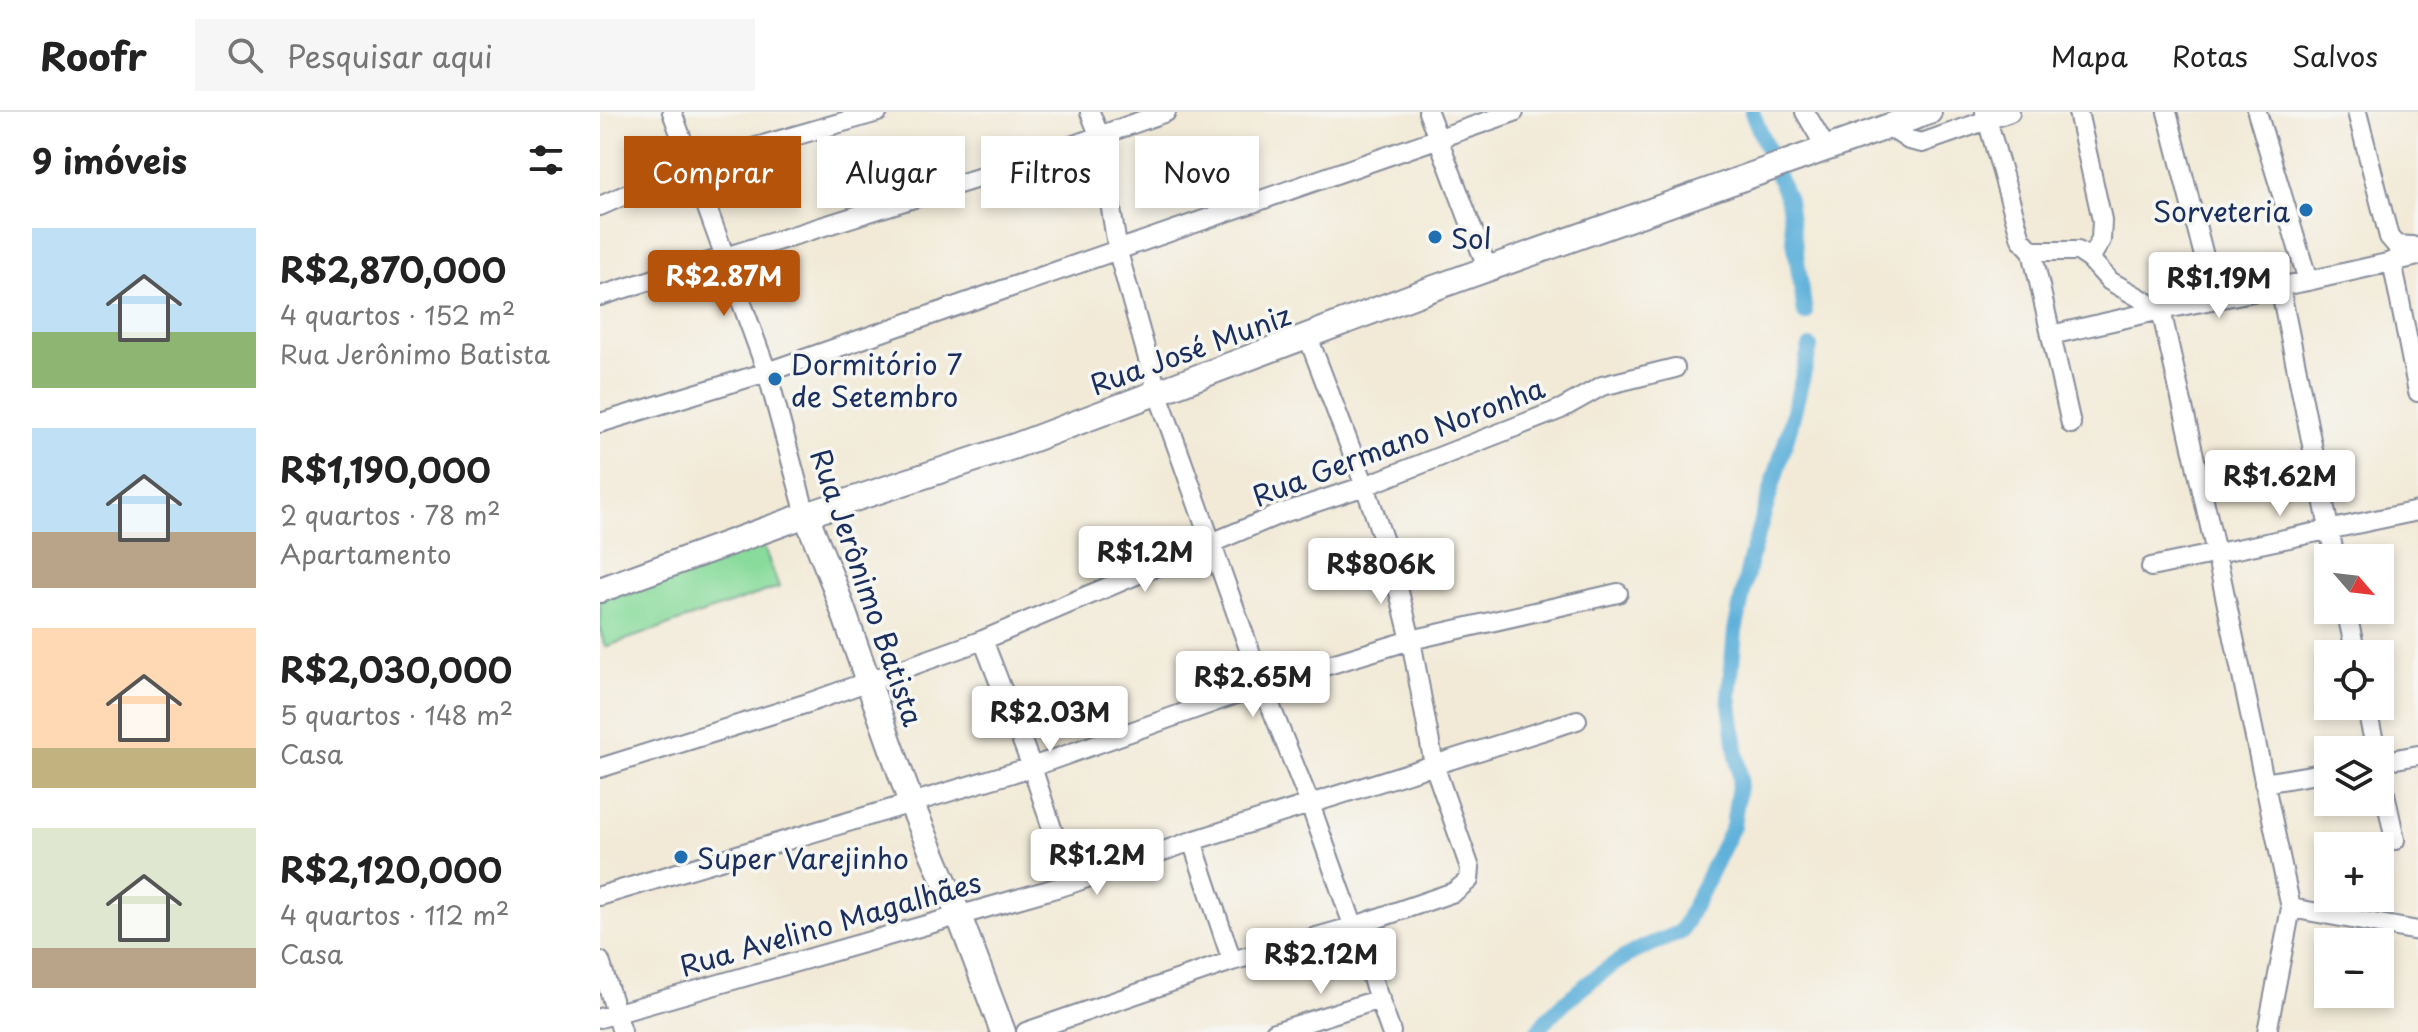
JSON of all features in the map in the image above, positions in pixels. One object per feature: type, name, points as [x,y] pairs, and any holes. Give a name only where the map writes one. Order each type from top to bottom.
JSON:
[{"type":"main road","name":"Rua José Muniz","points":[[600,590],[806,515],[1015,446],[1488,270],[1929,112]]},
{"type":"main road","name":"Rua Jerônimo Batista","points":[[806,515],[911,803],[959,916],[1003,1032]]},
{"type":"street","name":"Rua Jerônimo Batista","points":[[672,112],[682,136]]},
{"type":"street","points":[[794,136],[878,112]]},
{"type":"street","points":[[1090,112],[1099,135],[1118,252],[1157,391],[1262,685],[1355,926],[1391,1032]]},
{"type":"street","points":[[600,296],[1007,169],[1166,112]]},
{"type":"street","points":[[1428,112],[1488,270]]},
{"type":"street","points":[[600,423],[767,372],[1514,112]]},
{"type":"street","points":[[1805,112],[1826,148]]},
{"type":"street","points":[[1888,126],[1909,140],[1922,143],[1986,116],[2010,112]]},
{"type":"street","points":[[2078,112],[2102,220],[2101,240],[2090,259]]},
{"type":"street","points":[[2167,112],[2215,299]]},
{"type":"street","points":[[2257,112],[2308,281]]},
{"type":"street","points":[[2051,335],[2417,256],[2412,246],[2396,245],[2389,237],[2357,112]]},
{"type":"street","points":[[1986,116],[2019,233],[2032,251],[2071,424]]},
{"type":"street","points":[[600,206],[624,195]]},
{"type":"street","name":"Rua Jerônimo Batista","points":[[707,208],[767,372],[806,515]]},
{"type":"street","points":[[2032,251],[2078,251],[2110,281],[2161,310],[2291,908],[2267,1032]]},
{"type":"street","points":[[2392,261],[2418,392]]},
{"type":"street","points":[[2280,287],[2332,544]]},
{"type":"street","points":[[1026,1032],[1232,961],[1355,926],[1454,892],[1469,880],[1470,868],[1434,765],[1411,640],[1393,568],[1308,337]]},
{"type":"street","name":"Rua Germano Noronha","points":[[600,768],[808,703],[983,640],[1280,514],[1365,486],[1561,409],[1602,386],[1675,368]]},
{"type":"street","points":[[2151,567],[2418,511]]},
{"type":"street","points":[[600,896],[1032,767],[1262,685],[1411,640],[1618,593]]},
{"type":"street","points":[[983,640],[1032,767],[1070,884]]},
{"type":"street","name":"Rua Avelino Magalhães","points":[[608,1015],[1070,884],[1192,841],[1577,720]]},
{"type":"street","points":[[2394,759],[2418,755]]},
{"type":"street","points":[[2264,783],[2314,774]]},
{"type":"street","points":[[2390,816],[2395,840]]},
{"type":"street","points":[[1192,841],[1232,961]]},
{"type":"street","points":[[2291,908],[2418,931]]},
{"type":"street","points":[[600,961],[608,1015],[622,1032]]},
{"type":"street","points":[[1275,1032],[1380,999]]},
{"type":"green space","points":[[762,542],[779,587],[605,647],[600,630],[600,598]]},
{"type":"waterway","points":[[1752,112],[1788,200],[1805,313]]},
{"type":"waterway","points":[[1537,1032],[1568,999],[1610,967],[1640,949],[1681,932],[1733,826],[1740,779],[1729,696],[1735,631],[1750,560],[1790,427],[1810,347]]},
{"type":"place","name":"Sorveteria","points":[[2306,210]]},
{"type":"place","name":"Sol","points":[[1435,237]]},
{"type":"place","name":"Dormitório 7 de Setembro","points":[[775,379]]},
{"type":"place","name":"Super Varejinho","points":[[681,857]]}]
